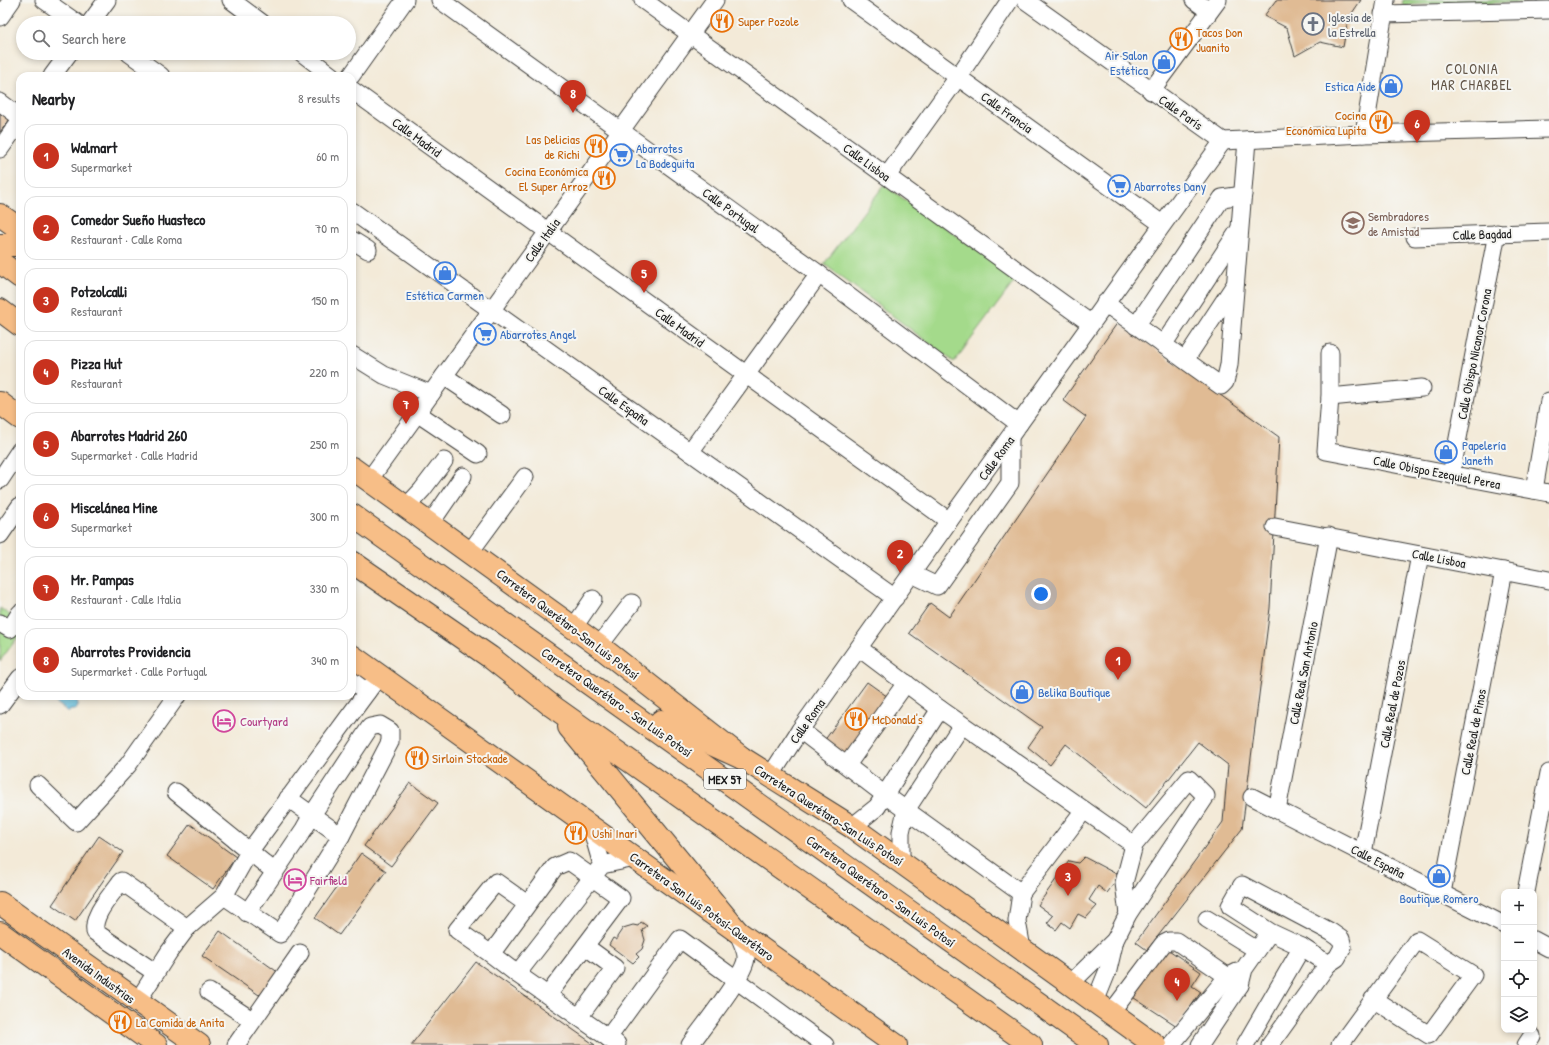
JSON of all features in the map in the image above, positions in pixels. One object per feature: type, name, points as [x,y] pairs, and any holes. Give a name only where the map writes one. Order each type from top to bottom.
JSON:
[{"type":"main road","points":[[0,215],[16,226]]},
{"type":"main road","points":[[0,245],[16,245]]},
{"type":"main road","points":[[0,262],[16,274]]},
{"type":"main road","points":[[0,310],[16,322]]},
{"type":"main road","points":[[0,403],[16,415]]},
{"type":"main road","name":"Carretera Querétaro-San Luis Potosí","points":[[360,474],[600,646],[742,758],[852,827],[1155,1045]]},
{"type":"main road","name":"Carretera Querétaro - San Luis Potosí","points":[[356,518],[615,700],[1097,1045]]},
{"type":"main road","name":"MEX 57","points":[[356,565],[490,657],[552,706],[1031,1045]]},
{"type":"main road","name":"Carretera San Luis Potosí-Querétaro","points":[[356,661],[373,684],[591,827],[894,1045]]},
{"type":"main road","points":[[615,700],[742,758]]},
{"type":"main road","points":[[552,706],[737,931]]},
{"type":"main road","name":"Avenida Industrias","points":[[0,903],[137,1002],[186,1041]]},
{"type":"main road","name":"Avenida Industrias","points":[[0,933],[156,1045]]},
{"type":"street","points":[[44,0],[67,16]]},
{"type":"street","points":[[95,16],[107,0]]},
{"type":"street","points":[[231,0],[253,16]]},
{"type":"street","points":[[354,72],[405,0]]},
{"type":"street","name":"Calle Portugal","points":[[440,0],[819,274],[1019,424]]},
{"type":"street","name":"Calle Lisboa","points":[[643,0],[1090,323]]},
{"type":"street","name":"Calle Italia","points":[[360,474],[417,413],[715,0]]},
{"type":"street","name":"Calle Francia","points":[[851,0],[1162,224]]},
{"type":"street","points":[[887,176],[958,77],[1010,0]]},
{"type":"street","name":"Calle París","points":[[1025,0],[1222,141]]},
{"type":"street","points":[[1151,91],[1213,6],[1194,0]]},
{"type":"street","points":[[1364,134],[1384,7],[1549,10]]},
{"type":"street","points":[[55,72],[64,60]]},
{"type":"street","points":[[139,60],[155,72]]},
{"type":"street","points":[[311,60],[327,72]]},
{"type":"street","name":"Calle Madrid","points":[[356,93],[949,521]]},
{"type":"street","points":[[0,102],[16,114]]},
{"type":"street","points":[[0,148],[16,126]]},
{"type":"street","points":[[1222,141],[1364,134],[1549,129]]},
{"type":"street","points":[[1105,303],[1221,386],[1225,382],[1229,365],[1247,140]]},
{"type":"street","name":"Calle Roma","points":[[771,775],[800,730],[949,521],[1010,439],[1090,323],[1222,141]]},
{"type":"street","points":[[1136,326],[1222,198],[1243,195]]},
{"type":"street","name":"Calle España","points":[[356,215],[895,598]]},
{"type":"street","points":[[1163,345],[1240,229]]},
{"type":"street","name":"Calle Bagdad","points":[[1415,237],[1549,232]]},
{"type":"street","name":"Calle Obispo Nicanor Corona","points":[[1451,474],[1497,234]]},
{"type":"street","points":[[356,242],[368,250]]},
{"type":"street","points":[[690,452],[747,376],[819,274]]},
{"type":"street","points":[[1185,360],[1235,284]]},
{"type":"street","points":[[1330,353],[1330,397],[1422,388]]},
{"type":"street","points":[[356,358],[384,375],[431,394]]},
{"type":"street","points":[[444,376],[502,415]]},
{"type":"street","name":"Calle Obispo Ezequiel Perea","points":[[1330,397],[1326,451],[1541,491]]},
{"type":"street","points":[[1541,491],[1549,401]]},
{"type":"street","points":[[417,413],[478,454]]},
{"type":"street","points":[[912,574],[937,586],[1010,483],[1010,439]]},
{"type":"street","points":[[0,480],[16,456]]},
{"type":"street","points":[[406,507],[422,490],[444,460]]},
{"type":"street","points":[[430,524],[464,476]]},
{"type":"street","points":[[470,552],[525,477]]},
{"type":"street","points":[[0,535],[16,512]]},
{"type":"street","name":"Calle Lisboa","points":[[1275,526],[1549,580]]},
{"type":"street","name":"Calle Real San Antonio","points":[[1277,810],[1329,536]]},
{"type":"street","name":"Calle Real de Pozos","points":[[1363,853],[1420,554]]},
{"type":"street","name":"Calle Real de Pinos","points":[[1442,893],[1504,571]]},
{"type":"street","points":[[574,627],[593,599]]},
{"type":"street","points":[[600,646],[632,603]]},
{"type":"street","points":[[0,623],[10,630],[16,620]]},
{"type":"street","points":[[859,648],[940,709],[1134,845]]},
{"type":"street","points":[[137,1002],[187,928],[224,896],[250,852],[288,798],[373,684],[356,682]]},
{"type":"street","points":[[0,705],[16,683]]},
{"type":"street","points":[[847,765],[906,683]]},
{"type":"street","points":[[38,785],[76,822],[128,765],[174,700]]},
{"type":"street","points":[[852,827],[877,807],[940,709]]},
{"type":"street","points":[[901,862],[901,832],[906,810],[962,724]]},
{"type":"street","points":[[224,896],[247,912],[280,934],[341,836],[390,742],[390,731],[380,725],[370,727],[304,829],[247,912]]},
{"type":"street","points":[[800,730],[885,795],[1021,893]]},
{"type":"street","points":[[1527,889],[1549,773]]},
{"type":"street","points":[[1103,1007],[1108,970],[1115,940],[1128,914],[1206,796],[1189,779],[1134,845],[1124,883],[1128,914]]},
{"type":"street","points":[[176,792],[275,872]]},
{"type":"street","name":"Calle España","points":[[1252,797],[1501,923]]},
{"type":"street","points":[[288,798],[341,836]]},
{"type":"street","points":[[1022,949],[1017,922],[1021,893],[1084,810]]},
{"type":"street","points":[[591,827],[597,871]]},
{"type":"street","points":[[517,974],[597,871],[635,858]]},
{"type":"street","points":[[491,954],[555,867],[568,861],[597,871],[621,898],[548,995]]},
{"type":"street","points":[[156,973],[94,932],[93,923],[104,904],[121,882],[187,928]]},
{"type":"street","points":[[527,904],[496,882],[457,930],[613,1042],[680,938],[825,1045]]},
{"type":"street","points":[[1270,1045],[1328,964],[1337,958],[1343,948],[1341,939],[1242,885],[1230,906],[1270,932],[1302,948],[1328,964]]},
{"type":"street","points":[[1207,919],[1257,950]]},
{"type":"street","points":[[690,1045],[736,980],[746,963],[746,956],[737,931]]},
{"type":"street","points":[[1171,1045],[1234,981],[1270,932]]},
{"type":"street","points":[[1070,984],[1115,940]]},
{"type":"street","points":[[1340,1045],[1373,999],[1417,940],[1473,975],[1429,1035],[1373,999]]},
{"type":"street","points":[[1103,1007],[1163,944],[1169,941],[1176,941],[1234,981]]},
{"type":"street","points":[[1537,942],[1549,948]]},
{"type":"street","points":[[579,1017],[615,968],[585,946]]},
{"type":"street","points":[[1246,1044],[1302,948]]},
{"type":"street","points":[[236,1045],[300,953]]},
{"type":"street","points":[[1200,1045],[1234,981]]},
{"type":"street","points":[[209,992],[252,1020]]},
{"type":"green space","points":[[1403,0],[1549,0],[1549,2],[1402,5]]},
{"type":"green space","points":[[884,185],[1017,278],[954,362],[824,264]]},
{"type":"green space","points":[[0,608],[16,619],[16,639],[0,661]]},
{"type":"water","points":[[52,700],[77,700],[78,706],[75,710],[70,710],[69,712]]},
{"type":"building","name":"Iglesia de la Estrella","points":[[1276,0],[1361,0],[1348,19],[1343,47],[1320,42],[1295,56],[1287,28],[1264,16]]},
{"type":"building","points":[[0,111],[10,119],[0,132]]},
{"type":"building","points":[[1118,322],[1279,437],[1270,608],[1242,829],[1147,950],[1136,942],[1223,822],[1228,765],[1198,742],[1146,808],[1066,744],[1050,765],[1028,747],[1042,727],[909,633],[930,603],[949,617],[1086,417],[1063,400]]},
{"type":"building","name":"McDonald's","points":[[867,682],[888,697],[845,756],[824,741]]},
{"type":"building","points":[[410,783],[438,803],[391,866],[364,846]]},
{"type":"building","points":[[190,824],[236,857],[213,889],[167,856]]},
{"type":"building","points":[[99,836],[123,852],[75,921],[52,905]]},
{"type":"building","points":[[361,853],[386,871],[339,935],[315,918]]},
{"type":"building","points":[[1084,857],[1120,876],[1107,893],[1098,886],[1089,900],[1097,906],[1086,918],[1078,914],[1070,928],[1062,922],[1056,930],[1047,923],[1053,916],[1038,905],[1069,861],[1078,863]]},
{"type":"building","points":[[641,922],[647,926],[642,930],[645,940],[642,949],[636,954],[639,957],[633,963],[609,945],[613,938],[617,940],[617,937],[623,928],[633,925],[638,926]]},
{"type":"building","points":[[220,931],[279,973],[263,996],[260,994],[259,995],[202,956]]},
{"type":"building","points":[[1163,946],[1201,972],[1192,986],[1201,992],[1177,1026],[1128,994]]},
{"type":"building","points":[[476,962],[595,1045],[411,1045]]},
{"type":"place","name":"Super Pozole","points":[[722,21]]},
{"type":"place","name":"Iglesia de la Estrella","points":[[1313,24]]},
{"type":"place","name":"Tacos Don Juanito","points":[[1181,39]]},
{"type":"place","name":"Air Salon Estética","points":[[1164,62]]},
{"type":"place","name":"Estica Aide","points":[[1391,86]]},
{"type":"place","name":"Abarrotes Providencia","points":[[573,113]]},
{"type":"place","name":"Cocina Económica Lupita","points":[[1381,122]]},
{"type":"place","name":"Miscelánea Mine","points":[[1417,143]]},
{"type":"place","name":"Las Delicias de Richi","points":[[596,146]]},
{"type":"place","name":"Abarrotes La Bodeguita","points":[[621,155]]},
{"type":"place","name":"Cocina Económica El Super Arroz","points":[[604,178]]},
{"type":"place","name":"Abarrotes Dany","points":[[1119,186]]},
{"type":"place","name":"Sembradores de Amistad","points":[[1353,223]]},
{"type":"place","name":"Estética Carmen","points":[[445,273]]},
{"type":"place","name":"Abarrotes Madrid 260","points":[[644,293]]},
{"type":"place","name":"Abarrotes Angel","points":[[485,334]]},
{"type":"place","name":"Mr. Pampas","points":[[406,424]]},
{"type":"place","name":"Papelería Janeth","points":[[1446,452]]},
{"type":"place","name":"Comedor Sueño Huasteco","points":[[900,573]]},
{"type":"place","name":"Walmart","points":[[1118,680]]},
{"type":"place","name":"Belika Boutique","points":[[1022,692]]},
{"type":"place","name":"McDonald's","points":[[856,719]]},
{"type":"place","name":"Courtyard","points":[[224,721]]},
{"type":"place","name":"Sirloin Stockade","points":[[417,758]]},
{"type":"place","name":"Ushi Inari","points":[[576,833]]},
{"type":"place","name":"Boutique Romero","points":[[1439,876]]},
{"type":"place","name":"Fairfield","points":[[295,880]]},
{"type":"place","name":"Potzolcalli","points":[[1068,896]]},
{"type":"place","name":"Pizza Hut","points":[[1177,1001]]},
{"type":"place","name":"La Comida de Anita","points":[[120,1022]]},
{"type":"district","name":"COLONIA MAR CHARBEL","points":[[1472,76]]}]
